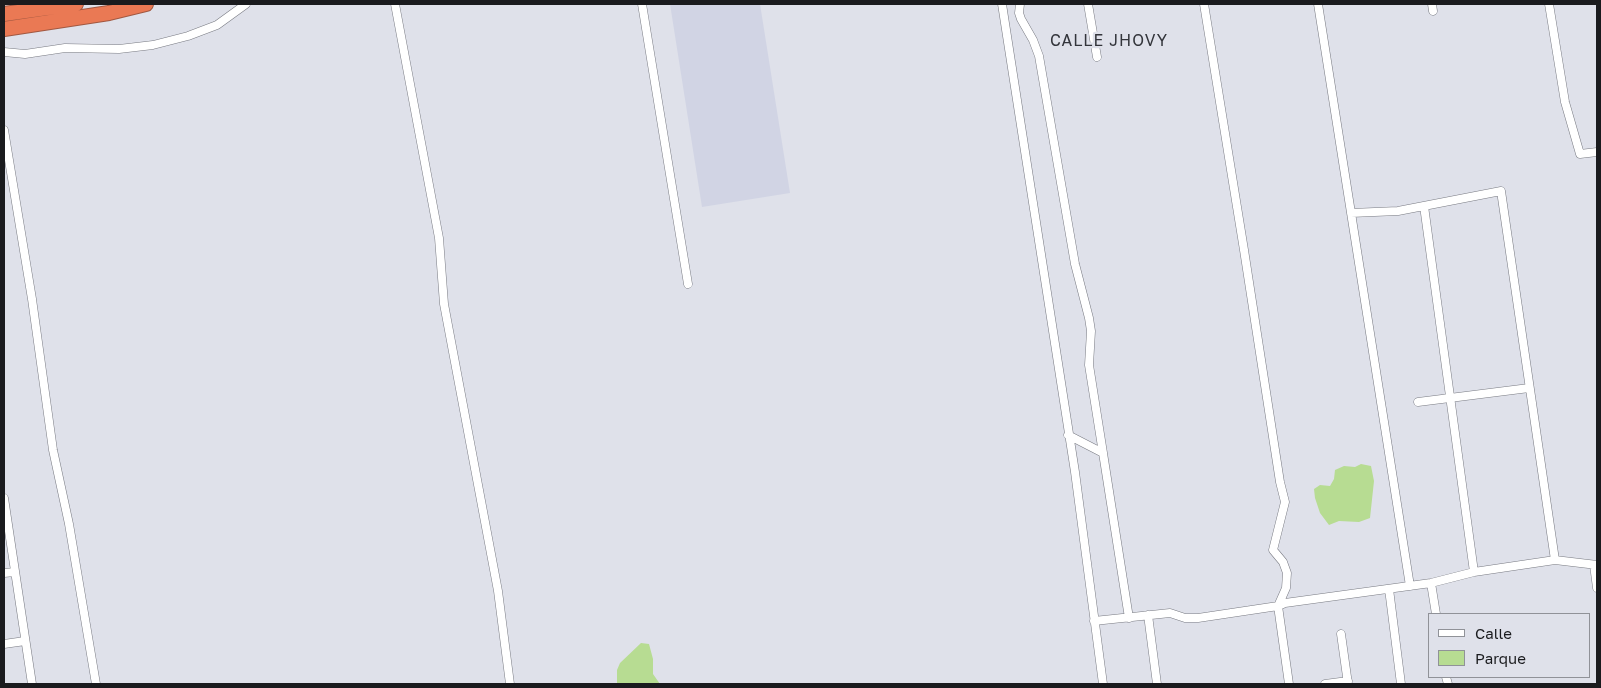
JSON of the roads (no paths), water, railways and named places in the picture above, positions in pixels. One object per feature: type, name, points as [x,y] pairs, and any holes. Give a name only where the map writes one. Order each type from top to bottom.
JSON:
[{"type":"highway","points":[[4,14],[76,4]]},
{"type":"highway","points":[[4,28],[109,12],[146,4]]},
{"type":"street","points":[[4,52],[25,54],[65,48],[120,50],[153,45],[188,36],[217,25],[246,4]]},
{"type":"street","points":[[395,4],[439,238],[444,304],[498,591],[510,684]]},
{"type":"street","points":[[642,4],[688,284]]},
{"type":"street","points":[[1002,4],[1075,472],[1103,684]]},
{"type":"street","points":[[1020,4],[1019,13],[1021,19],[1033,40],[1039,56],[1075,264],[1090,325],[1089,365],[1129,618]]},
{"type":"street","points":[[1088,4],[1097,57]]},
{"type":"street","points":[[1204,4],[1280,482],[1285,502],[1273,550],[1283,562],[1288,573],[1286,588],[1278,606],[1289,684]]},
{"type":"street","points":[[1318,4],[1410,586]]},
{"type":"street","points":[[1549,4],[1565,102],[1580,154],[1597,152]]},
{"type":"street","points":[[4,130],[32,299],[54,450],[69,524],[96,684]]},
{"type":"street","points":[[1351,213],[1398,211],[1500,191],[1555,560]]},
{"type":"street","points":[[1424,206],[1474,572]]},
{"type":"street","points":[[1418,402],[1529,388]]},
{"type":"street","points":[[1068,435],[1103,453]]},
{"type":"street","points":[[4,498],[32,684]]},
{"type":"street","points":[[1094,621],[1170,613],[1185,618],[1198,618],[1278,606],[1285,603],[1431,583],[1474,572],[1555,560],[1596,565],[1597,588]]},
{"type":"street","points":[[4,573],[15,572]]},
{"type":"street","points":[[1431,583],[1436,613]]},
{"type":"street","points":[[1389,589],[1401,684]]},
{"type":"street","points":[[1148,615],[1157,684]]},
{"type":"street","points":[[1325,684],[1348,683],[1341,634]]},
{"type":"street","points":[[4,644],[25,641]]},
{"type":"district","name":"CALLE JHOVY","points":[[1109,41]]}]
